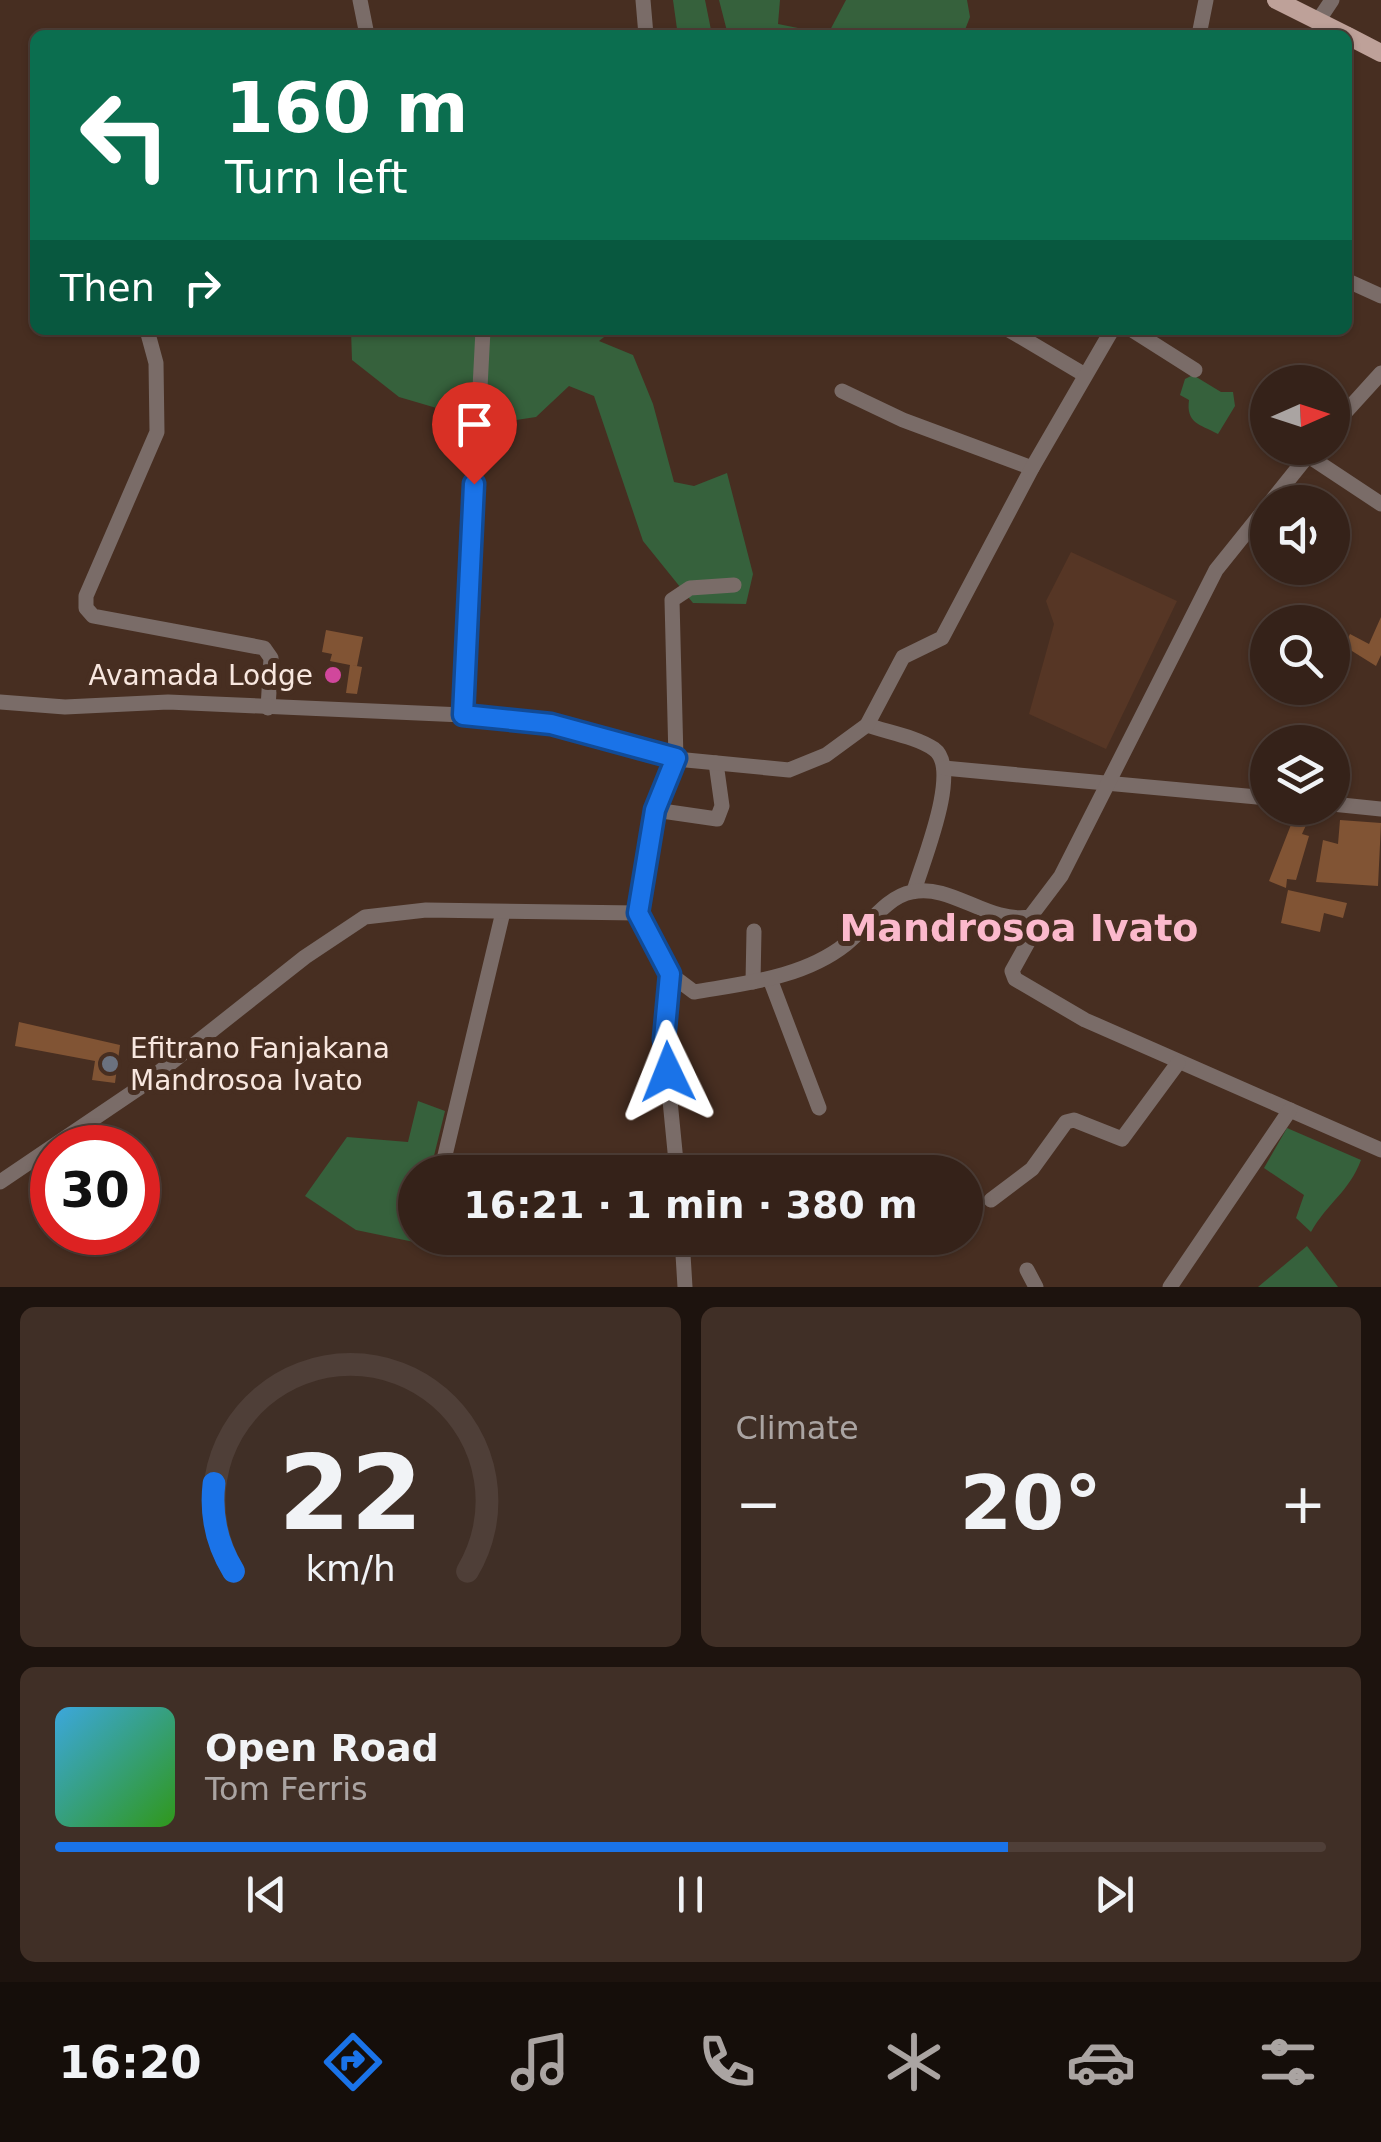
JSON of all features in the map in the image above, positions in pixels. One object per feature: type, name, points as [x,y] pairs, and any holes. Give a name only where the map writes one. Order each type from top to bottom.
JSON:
[{"type":"main road","points":[[1276,0],[1337,30]]},
{"type":"main road","points":[[1352,38],[1381,53]]},
{"type":"street","points":[[360,0],[366,30]]},
{"type":"street","points":[[643,0],[646,30]]},
{"type":"street","points":[[1200,30],[1206,0]]},
{"type":"street","points":[[1318,21],[1332,0]]},
{"type":"street","points":[[1352,282],[1381,296]]},
{"type":"street","points":[[149,335],[156,363],[157,432],[86,596],[86,608],[92,616],[264,648],[271,658],[268,708]]},
{"type":"street","points":[[463,715],[482,335]]},
{"type":"street","points":[[1017,335],[1084,375]]},
{"type":"street","points":[[0,702],[65,707],[168,702],[463,715],[551,724],[676,758],[789,770],[826,755],[867,725],[903,656],[942,638],[1032,468],[1109,335]]},
{"type":"street","points":[[1140,335],[1196,370]]},
{"type":"street","points":[[1350,407],[1381,373]]},
{"type":"street","points":[[842,391],[903,420],[1032,468]]},
{"type":"street","points":[[734,585],[690,588],[672,600],[676,758],[655,810],[638,913],[670,974],[694,992],[770,979],[810,966],[846,945],[886,906],[914,891],[931,892],[1012,920],[1030,917],[1061,876],[1216,570],[1300,465]]},
{"type":"street","points":[[1329,465],[1381,504]]},
{"type":"street","points":[[867,725],[935,750],[944,768],[945,788],[914,891]]},
{"type":"street","points":[[655,810],[716,819],[722,806],[716,763]]},
{"type":"street","points":[[944,768],[1250,796]]},
{"type":"street","points":[[1350,806],[1381,809]]},
{"type":"street","points":[[0,1182],[139,1088],[305,957],[365,917],[396,911],[638,913]]},
{"type":"street","points":[[446,1155],[503,912]]},
{"type":"street","points":[[1030,917],[1033,933],[1012,971],[1015,979],[1086,1020],[1178,1063],[1381,1150]]},
{"type":"street","points":[[753,982],[754,931]]},
{"type":"street","points":[[670,974],[664,1039],[675,1155]]},
{"type":"street","points":[[770,979],[819,1108]]},
{"type":"street","points":[[991,1200],[1032,1168],[1066,1122],[1074,1120],[1122,1140],[1178,1063]]},
{"type":"street","points":[[1170,1287],[1290,1110]]},
{"type":"street","points":[[683,1255],[685,1287]]},
{"type":"street","points":[[1027,1270],[1036,1287]]},
{"type":"shaded area","points":[[1071,552],[1177,601],[1106,749],[1029,714],[1054,624],[1046,601]]},
{"type":"green space","points":[[673,0],[705,0],[711,30],[677,29]]},
{"type":"green space","points":[[719,0],[780,0],[778,24],[808,30],[727,30]]},
{"type":"green space","points":[[846,0],[967,0],[970,17],[965,30],[830,30]]},
{"type":"green space","points":[[351,335],[607,335],[599,341],[633,355],[653,404],[674,482],[694,486],[727,473],[753,574],[746,604],[693,603],[643,541],[594,396],[569,386],[536,417],[491,424],[399,397],[352,360]]},
{"type":"green space","points":[[1193,375],[1221,392],[1233,392],[1235,406],[1218,434],[1195,422],[1189,400],[1180,395],[1185,379]]},
{"type":"green space","points":[[418,1101],[445,1111],[434,1155],[398,1155],[398,1239],[356,1230],[305,1196],[347,1137],[408,1142]]},
{"type":"green space","points":[[1287,1128],[1361,1160],[1351,1181],[1311,1232],[1296,1218],[1304,1195],[1264,1168]]},
{"type":"green space","points":[[1307,1246],[1338,1287],[1258,1287]]},
{"type":"building","points":[[1381,617],[1381,655],[1376,666],[1350,650],[1350,634],[1369,644]]},
{"type":"building","points":[[326,630],[363,637],[357,666],[351,665],[362,667],[357,694],[346,693],[350,665],[330,661],[332,654],[322,652]]},
{"type":"building","points":[[1350,821],[1381,823],[1378,886],[1316,882],[1323,840],[1338,844],[1340,825],[1350,825]]},
{"type":"building","points":[[1291,825],[1306,825],[1302,834],[1309,836],[1296,880],[1287,879],[1286,888],[1269,881]]},
{"type":"building","points":[[1288,890],[1347,903],[1343,918],[1324,913],[1320,932],[1281,923]]},
{"type":"building","points":[[19,1022],[120,1045],[115,1083],[92,1080],[95,1061],[15,1046]]},
{"type":"place","name":"Avamada Lodge","points":[[333,675]]},
{"type":"place","name":"Efitrano Fanjakana Mandrosoa Ivato","points":[[110,1064]]},
{"type":"district","name":"Mandrosoa Ivato","points":[[1019,928]]},
{"type":"route","points":[[474,484],[463,715],[551,724],[676,758],[655,810],[638,913],[670,974],[664,1039],[668,1072]]}]
